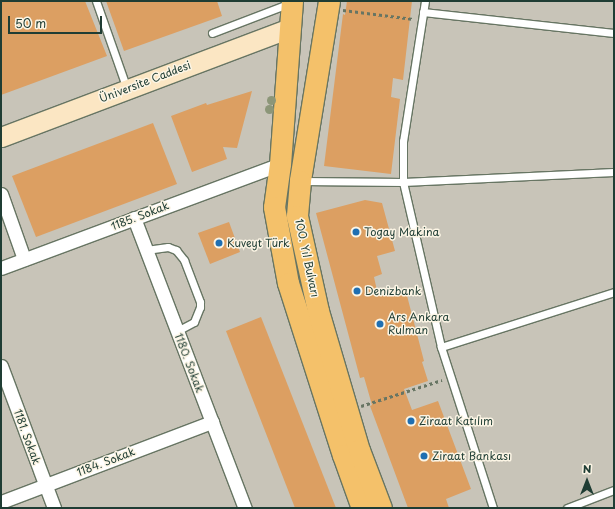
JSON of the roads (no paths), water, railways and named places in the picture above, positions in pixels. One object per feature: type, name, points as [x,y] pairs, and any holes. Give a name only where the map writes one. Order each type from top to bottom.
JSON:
[{"type":"main road","name":"100. Yıl Bulvarı","points":[[292,2],[280,164],[274,207],[288,283],[343,456],[362,508]]},
{"type":"main road","name":"100. Yıl Bulvarı","points":[[329,4],[300,181],[297,216],[318,311],[359,450],[381,508]]},
{"type":"street","name":"Üniversite Caddesi","points":[[1,136],[290,28]]},
{"type":"street","name":"1185. Sokak","points":[[1,268],[280,164]]},
{"type":"street","points":[[1,194],[24,259]]},
{"type":"street","name":"1180. Sokak","points":[[134,218],[245,508]]},
{"type":"street","name":"1181. Sokak","points":[[1,366],[54,508]]},
{"type":"street","name":"1184. Sokak","points":[[1,502],[212,422]]},
{"type":"lane","points":[[96,1],[127,89]]},
{"type":"lane","points":[[425,1],[403,141],[403,182],[441,348],[494,508]]},
{"type":"lane","points":[[212,34],[292,2]]},
{"type":"lane","points":[[423,12],[614,33]]},
{"type":"lane","points":[[300,181],[403,182],[614,172]]},
{"type":"lane","points":[[146,250],[168,247],[179,253],[184,260],[200,302],[200,307],[194,322],[177,331]]},
{"type":"lane","points":[[441,348],[614,292]]},
{"type":"lane","points":[[567,508],[614,490]]},
{"type":"place","name":"Togay Makina","points":[[356,232]]},
{"type":"place","name":"Kuveyt Türk","points":[[219,243]]},
{"type":"place","name":"Denizbank","points":[[357,291]]},
{"type":"place","name":"Ars Ankara Rulman","points":[[380,324]]},
{"type":"place","name":"Ziraat Katılım","points":[[411,421]]},
{"type":"place","name":"Ziraat Bankası","points":[[424,456]]}]
